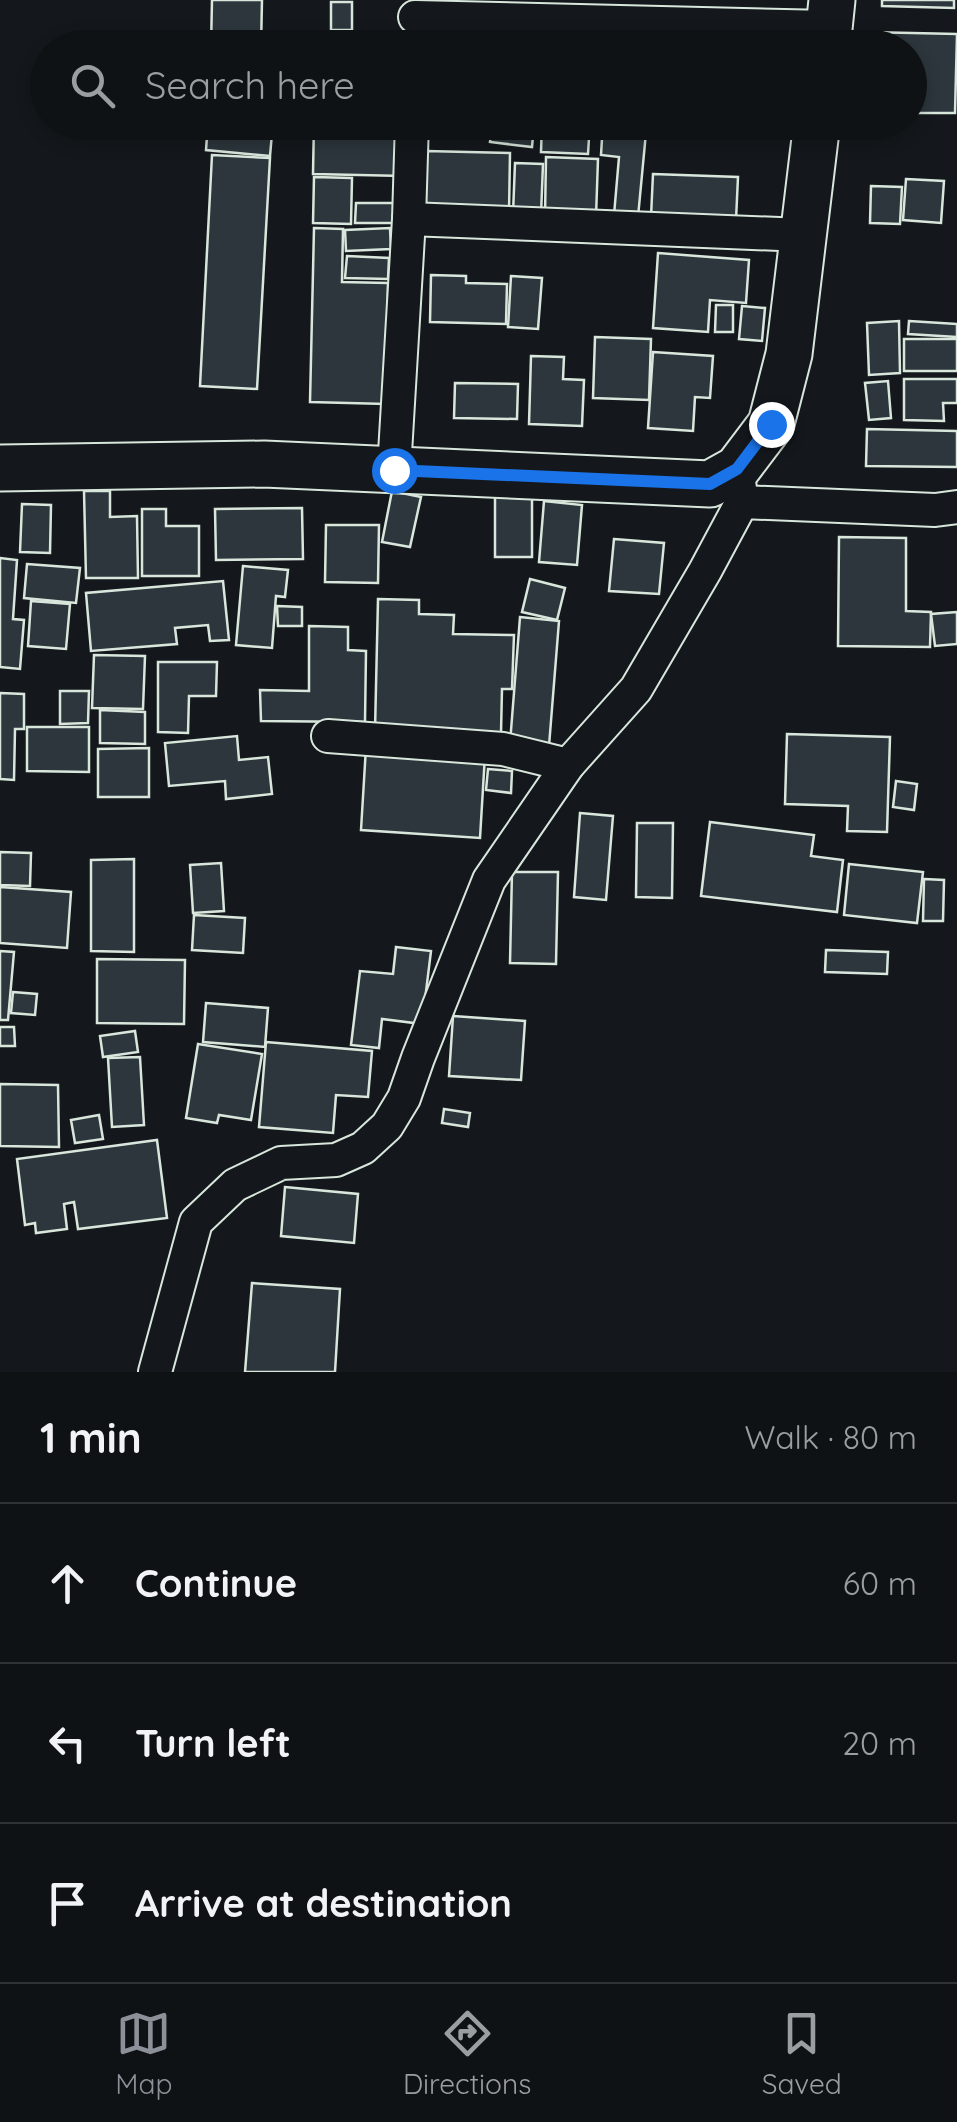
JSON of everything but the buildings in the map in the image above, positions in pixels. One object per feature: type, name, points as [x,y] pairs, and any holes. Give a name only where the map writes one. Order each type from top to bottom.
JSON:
[{"type":"main road","points":[[0,468],[264,464],[739,486],[771,424],[788,354],[816,140]]},
{"type":"street","points":[[415,22],[630,11],[829,25]]},
{"type":"street","points":[[394,470],[411,140]]},
{"type":"street","points":[[408,218],[804,235]]},
{"type":"street","points":[[155,1372],[196,1222],[235,1185],[281,1162],[336,1160],[363,1148],[387,1126],[404,1098],[489,880],[568,765],[636,689],[705,571],[739,486],[935,510],[957,507]]},
{"type":"street","points":[[328,736],[503,748],[568,765]]},
{"type":"route","points":[[394,470],[710,484],[737,469],[771,424]]}]
